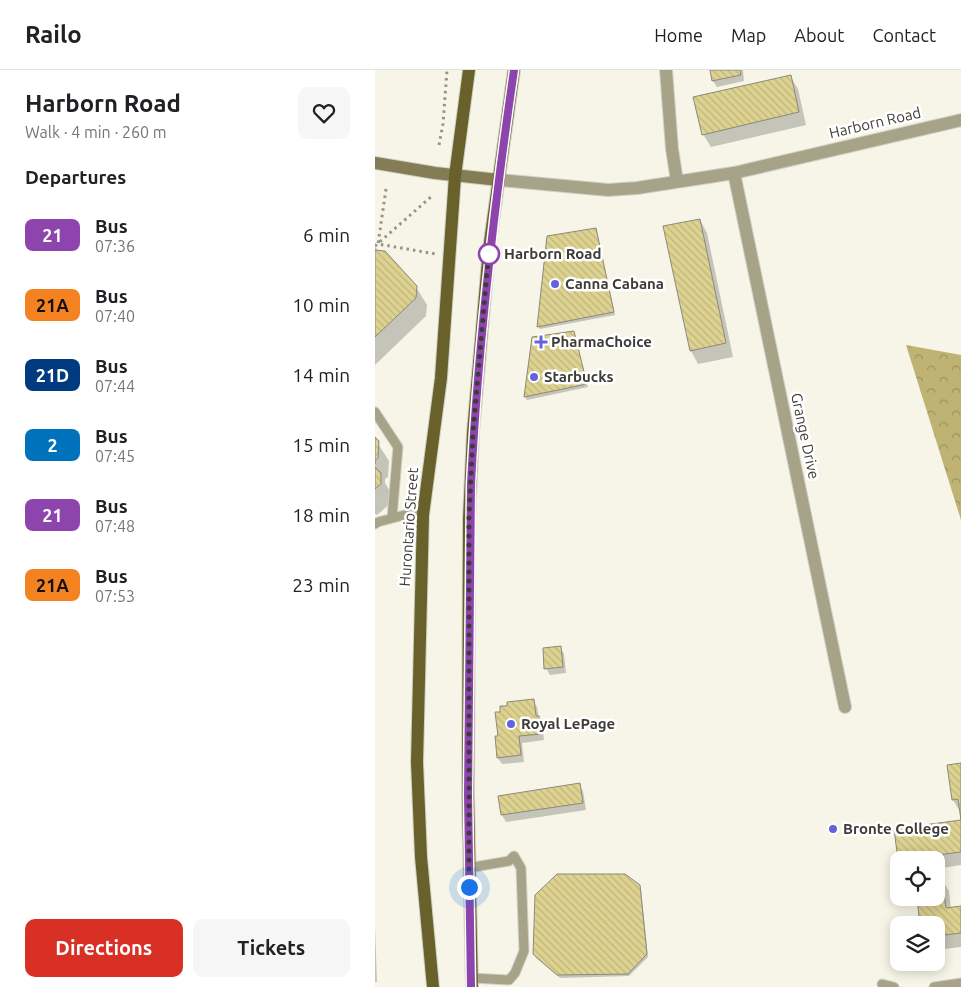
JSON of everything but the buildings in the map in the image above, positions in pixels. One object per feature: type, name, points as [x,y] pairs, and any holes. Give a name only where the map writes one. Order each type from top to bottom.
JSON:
[{"type":"main road","name":"Hurontario Street","points":[[433,987],[421,857],[417,762],[423,515],[441,378],[455,176],[469,70]]},
{"type":"main road","points":[[471,983],[468,868],[470,509],[473,432],[487,269],[514,70]]},
{"type":"street","points":[[666,70],[672,149],[677,181]]},
{"type":"street","name":"Harborn Road","points":[[499,180],[608,190],[637,188],[734,172],[961,120]]},
{"type":"street","points":[[375,163],[455,176],[499,180]]},
{"type":"street","name":"Grange Drive","points":[[734,172],[845,707]]},
{"type":"lane","points":[[375,412],[397,447],[392,518]]},
{"type":"lane","points":[[375,524],[408,514],[423,515]]},
{"type":"lane","points":[[468,868],[509,861],[513,856],[521,868],[524,951],[515,973],[509,980],[471,983]]},
{"type":"lane","points":[[934,987],[961,983]]},
{"type":"lane","points":[[882,984],[894,987]]},
{"type":"path","points":[[439,145],[443,124],[447,70]]},
{"type":"path","points":[[377,245],[385,189]]},
{"type":"path","points":[[377,245],[432,196]]},
{"type":"path","points":[[377,245],[422,251],[449,258]]},
{"type":"green space","points":[[906,345],[961,355],[961,520]]},
{"type":"bus line","name":"21","points":[[471,987],[468,795],[469,518],[473,432],[489,249],[514,70]]},
{"type":"place","name":"Harborn Road","points":[[489,254]]},
{"type":"place","name":"Canna Cabana","points":[[555,284]]},
{"type":"place","name":"PharmaChoice","points":[[541,342]]},
{"type":"place","name":"Starbucks","points":[[534,377]]},
{"type":"place","name":"Royal LePage","points":[[511,724]]},
{"type":"place","name":"Bronte College","points":[[833,829]]},
{"type":"route","points":[[469,887],[469,518],[473,432],[489,249],[489,254]]}]
